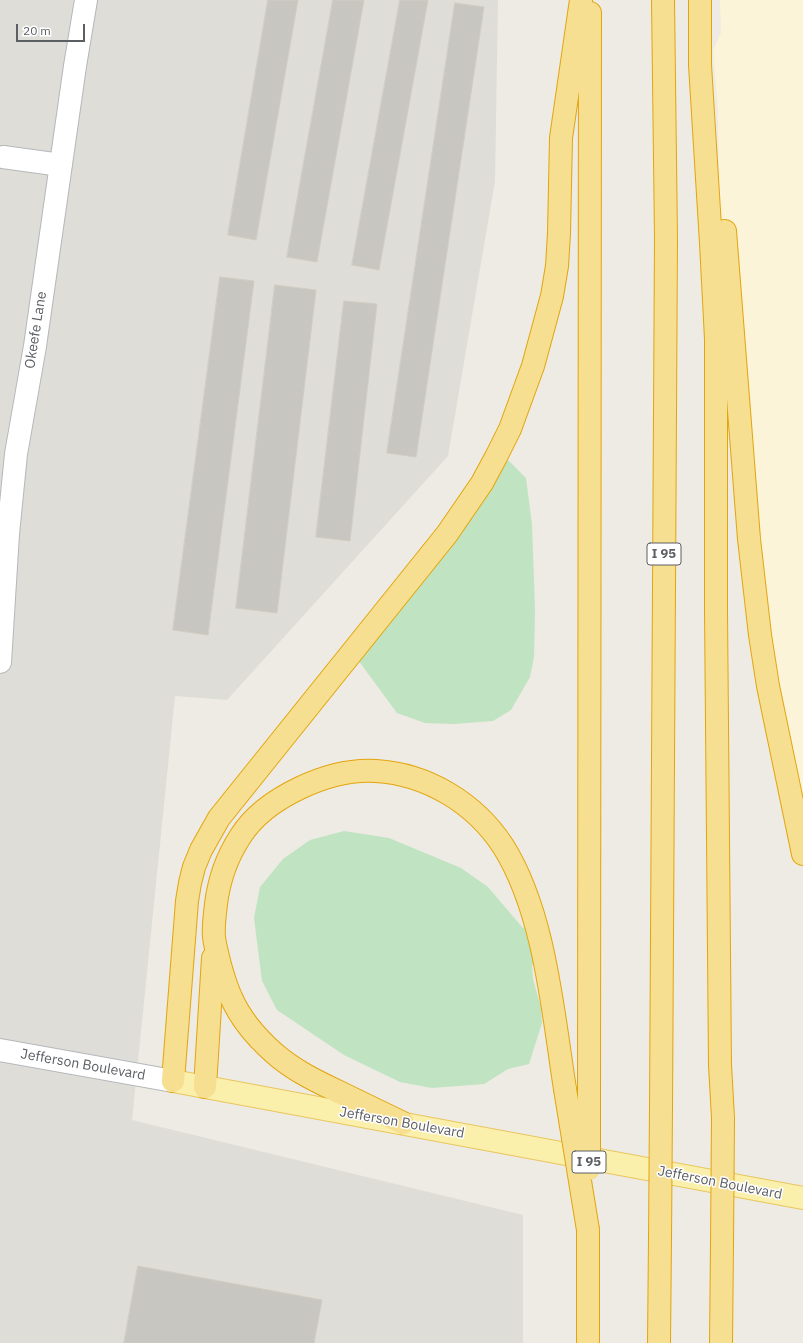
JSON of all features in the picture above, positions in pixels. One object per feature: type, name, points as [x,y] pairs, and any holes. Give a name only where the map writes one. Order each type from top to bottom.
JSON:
[{"type":"highway","points":[[172,1081],[177,1042],[187,901],[194,867],[200,850],[219,818],[428,559],[464,510],[482,484],[496,457],[510,429],[521,400],[533,366],[552,296],[559,233],[562,138],[581,0]]},
{"type":"highway","name":"I 95","points":[[588,1343],[590,0]]},
{"type":"highway","name":"I 95","points":[[659,1343],[666,246],[663,0]]},
{"type":"highway","points":[[700,0],[700,65],[716,339],[716,619],[720,1065],[722,1118],[721,1343]]},
{"type":"highway","points":[[706,0],[714,65],[740,440],[760,635],[768,686],[803,854]]},
{"type":"highway","points":[[205,1087],[217,895],[222,875],[230,855],[241,835],[255,819],[291,792],[330,776],[375,771],[399,774],[421,780],[441,788],[473,811],[489,827],[503,846],[515,868],[525,893],[542,951],[588,1230]]},
{"type":"highway","points":[[214,937],[220,965],[230,996],[241,1016],[256,1035],[274,1053],[291,1067],[314,1080],[404,1123]]},
{"type":"main road","name":"Jefferson Boulevard","points":[[172,1081],[803,1198]]},
{"type":"street","name":"Okeefe Lane","points":[[0,662],[8,534],[16,454],[34,346],[86,0]]},
{"type":"street","points":[[2,157],[61,165]]},
{"type":"street","name":"Jefferson Boulevard","points":[[0,1050],[172,1081]]},
{"type":"shaded area","points":[[0,0],[498,0],[495,181],[448,456],[227,700],[175,696],[132,1120],[523,1215],[523,1343],[0,1343]]},
{"type":"shaded area","points":[[720,0],[803,0],[803,826],[759,595],[722,246],[719,193],[718,111],[713,50],[721,33]]},
{"type":"green space","points":[[505,457],[526,478],[532,524],[535,609],[534,657],[530,677],[511,710],[493,721],[454,724],[425,723],[397,713],[358,660]]},
{"type":"green space","points":[[344,831],[389,838],[461,868],[488,887],[522,927],[544,941],[543,953],[532,965],[533,979],[541,1008],[542,1023],[529,1064],[508,1069],[484,1084],[432,1088],[400,1082],[344,1055],[277,1010],[262,981],[254,918],[260,887],[283,859],[310,840]]},
{"type":"building","points":[[268,0],[298,0],[256,240],[228,235]]},
{"type":"building","points":[[333,0],[364,0],[317,262],[287,257]]},
{"type":"building","points":[[400,0],[428,0],[379,270],[352,265]]},
{"type":"building","points":[[455,3],[484,7],[416,457],[387,453]]},
{"type":"building","points":[[220,277],[254,281],[208,635],[173,630]]},
{"type":"building","points":[[275,285],[316,290],[277,613],[236,608]]},
{"type":"building","points":[[344,301],[377,304],[350,541],[316,537]]},
{"type":"building","points":[[138,1266],[322,1300],[314,1343],[124,1343]]}]
